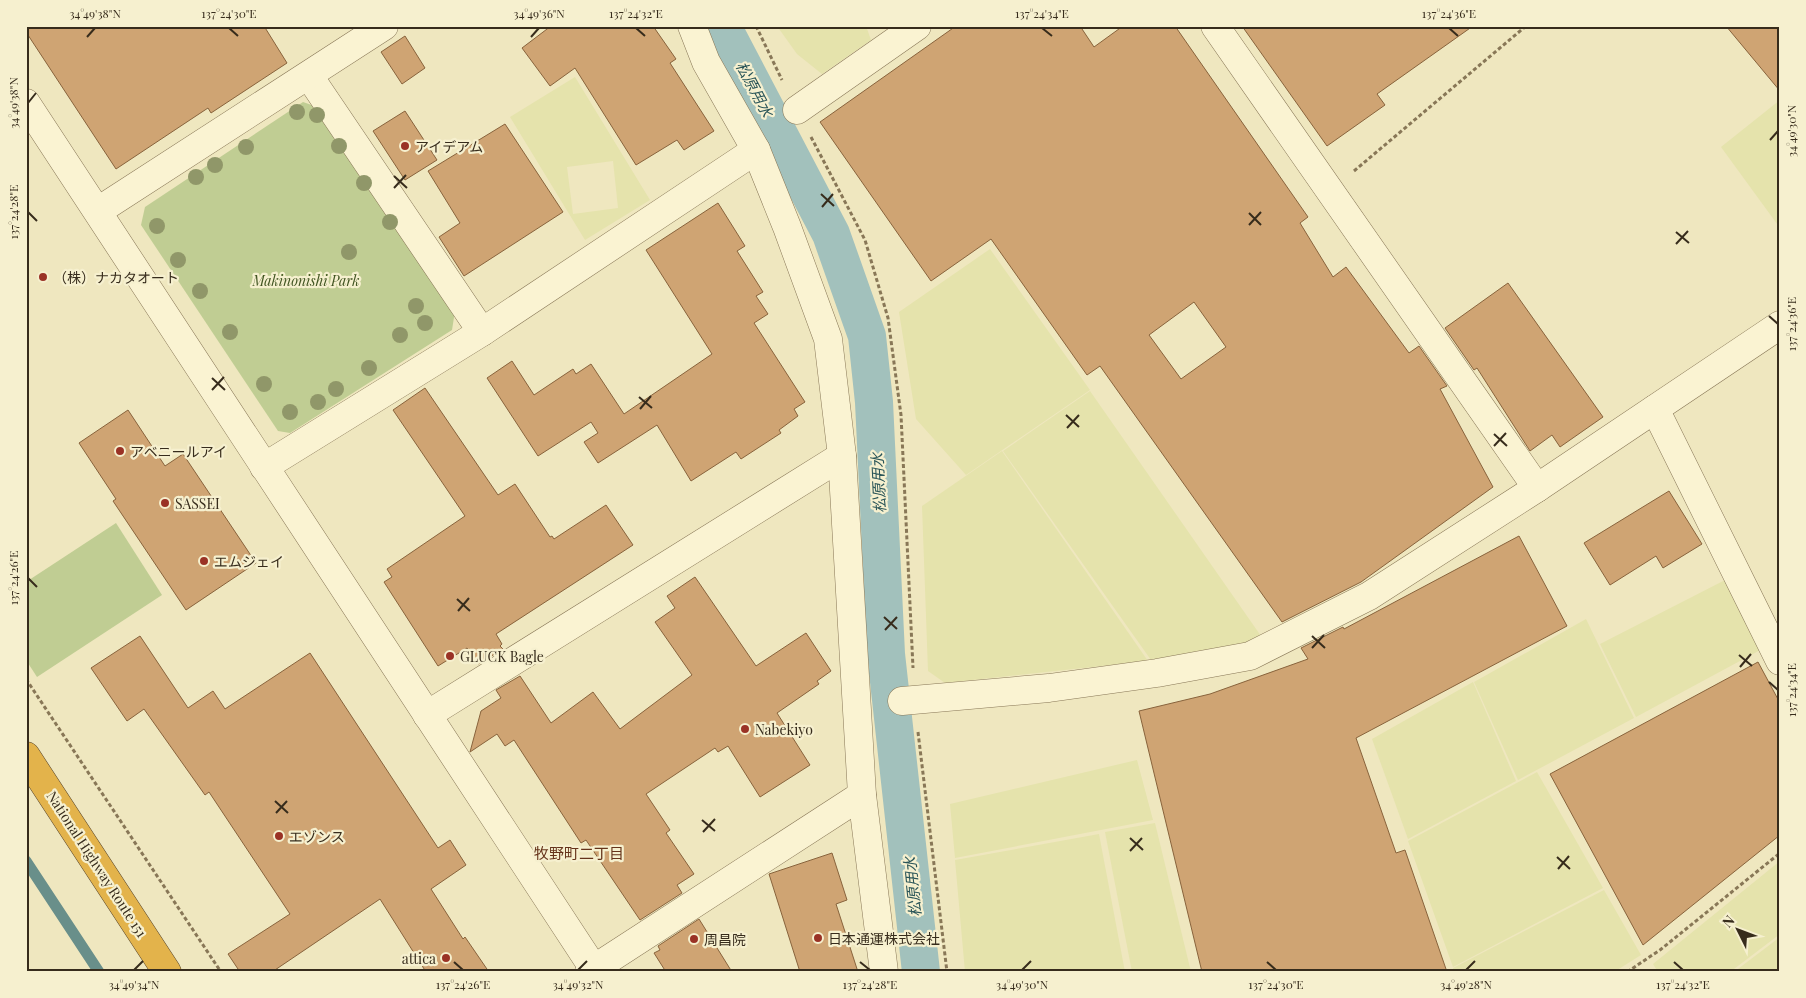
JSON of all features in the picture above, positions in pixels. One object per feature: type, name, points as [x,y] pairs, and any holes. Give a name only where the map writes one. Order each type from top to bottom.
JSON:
[{"type":"highway","name":"National Highway Route 151","points":[[26,756],[167,972]]},
{"type":"street","points":[[98,211],[384,26]]},
{"type":"street","points":[[692,26],[706,62],[756,150],[787,227],[828,339],[842,456],[864,701],[862,794],[884,972]]},
{"type":"street","points":[[797,110],[917,26]]},
{"type":"street","points":[[1215,26],[1537,488]]},
{"type":"street","points":[[308,76],[482,332]]},
{"type":"street","points":[[26,103],[591,970],[862,794]]},
{"type":"street","points":[[264,467],[482,332],[756,150]]},
{"type":"street","points":[[908,700],[1049,688],[1157,673],[1250,656],[1369,596],[1537,488],[1780,325]]},
{"type":"street","points":[[1655,409],[1780,661]]},
{"type":"street","points":[[426,715],[842,456]]},
{"type":"path","points":[[756,26],[797,110],[865,240],[888,318],[901,415],[908,700],[947,972]]},
{"type":"path","points":[[1331,191],[1526,26]]},
{"type":"path","points":[[26,679],[221,972]]},
{"type":"path","points":[[1627,972],[1660,950],[1780,853]]},
{"type":"shaded area","points":[[777,26],[866,26],[871,40],[822,74],[797,54]]},
{"type":"shaded area","points":[[575,77],[650,200],[585,240],[510,117]],"holes":[[[613,161],[618,208],[573,214],[567,167]]]},
{"type":"shaded area","points":[[1780,100],[1780,228],[1721,147]]},
{"type":"shaded area","points":[[990,249],[1090,390],[966,475],[916,419],[899,312]]},
{"type":"shaded area","points":[[1090,391],[1261,636],[1242,645],[1151,660],[1003,451]]},
{"type":"shaded area","points":[[1002,451],[1148,661],[945,683],[928,671],[922,506]]},
{"type":"shaded area","points":[[1729,578],[1764,648],[1636,717],[1600,644]]},
{"type":"shaded area","points":[[1586,619],[1634,718],[1518,780],[1474,682]]},
{"type":"shaded area","points":[[1473,682],[1516,781],[1408,839],[1372,739]]},
{"type":"shaded area","points":[[1137,760],[1153,820],[955,858],[950,804]]},
{"type":"shaded area","points":[[1537,772],[1603,888],[1453,967],[1408,841]]},
{"type":"shaded area","points":[[1155,823],[1191,972],[1132,972],[1105,832]]},
{"type":"shaded area","points":[[1099,834],[1125,972],[965,972],[955,860]]},
{"type":"shaded area","points":[[1780,861],[1780,934],[1730,972],[1658,972],[1653,964]]},
{"type":"shaded area","points":[[1604,890],[1641,955],[1614,972],[1454,972],[1453,968]]},
{"type":"shaded area","points":[[1780,937],[1780,972],[1734,972]]},
{"type":"green space","name":"Makinonishi Park","points":[[303,102],[317,107],[455,311],[452,330],[290,433],[278,431],[141,225],[145,207]]},
{"type":"green space","points":[[116,523],[162,595],[37,677],[26,660],[26,582]]},
{"type":"building","points":[[26,26],[264,26],[287,63],[211,113],[208,108],[116,169],[26,32]]},
{"type":"building","points":[[551,26],[653,26],[676,59],[670,63],[714,131],[684,150],[677,140],[636,165],[575,68],[550,86],[522,48]]},
{"type":"building","points":[[956,26],[1080,26],[1094,47],[1123,26],[1175,26],[1308,217],[1300,223],[1333,277],[1346,267],[1409,353],[1419,346],[1447,386],[1440,389],[1493,487],[1361,582],[1282,622],[1100,366],[1087,375],[991,239],[931,281],[820,122]],"holes":[[[1194,302],[1226,347],[1181,379],[1149,335]]]},
{"type":"building","points":[[1242,26],[1473,26],[1377,94],[1385,105],[1327,146]]},
{"type":"building","points":[[1726,26],[1780,26],[1780,91]]},
{"type":"building","points":[[405,36],[425,68],[402,84],[381,52]]},
{"type":"building","name":"アイデアム","points":[[405,111],[437,160],[405,180],[373,131]]},
{"type":"building","points":[[505,124],[563,212],[464,276],[439,237],[460,223],[428,171]]},
{"type":"building","points":[[718,203],[745,246],[737,251],[763,292],[756,296],[768,314],[754,323],[805,402],[794,409],[798,416],[779,430],[781,433],[741,459],[736,452],[691,481],[657,425],[598,463],[584,442],[598,433],[591,422],[538,456],[487,378],[512,361],[534,395],[573,369],[576,374],[591,364],[624,414],[712,354],[646,250]]},
{"type":"building","points":[[1508,283],[1603,417],[1560,447],[1552,435],[1530,451],[1477,368],[1474,370],[1445,328]]},
{"type":"building","points":[[425,388],[498,495],[515,484],[550,537],[552,536],[554,539],[606,505],[633,545],[496,634],[503,649],[478,664],[467,648],[438,666],[384,582],[392,577],[387,569],[465,516],[393,410]]},
{"type":"building","points":[[128,410],[165,466],[183,454],[256,563],[186,610],[113,501],[116,499],[79,443]]},
{"type":"building","points":[[1669,491],[1702,544],[1663,568],[1656,556],[1610,585],[1584,543]]},
{"type":"building","points":[[1519,536],[1567,626],[1356,738],[1396,853],[1405,850],[1447,972],[1202,972],[1139,711],[1210,694],[1308,659],[1301,648],[1343,627],[1344,629]]},
{"type":"building","points":[[695,577],[756,666],[806,633],[831,671],[817,681],[819,684],[777,713],[810,765],[760,797],[728,746],[718,752],[715,748],[646,794],[670,830],[666,833],[694,874],[677,885],[682,893],[640,920],[586,840],[581,843],[514,740],[505,746],[497,734],[470,752],[481,711],[501,698],[496,690],[520,676],[551,723],[593,692],[620,729],[692,675],[655,622],[675,608],[667,596]]},
{"type":"building","points":[[140,636],[188,708],[213,691],[225,709],[310,653],[438,848],[450,840],[466,865],[431,889],[463,939],[465,937],[489,972],[426,972],[380,899],[272,972],[240,972],[228,954],[290,914],[209,792],[205,795],[144,709],[127,721],[91,668]]},
{"type":"building","points":[[1758,662],[1780,703],[1780,835],[1643,945],[1550,774]]},
{"type":"building","name":"日本通運株式会社","points":[[832,853],[847,900],[836,904],[858,972],[800,972],[769,874]]},
{"type":"building","name":"周昌院","points":[[699,919],[732,972],[666,972],[654,953],[660,950],[658,946]]},
{"type":"waterway","name":"松原用水","points":[[722,26],[831,234],[867,336],[874,402],[886,654],[921,972]]},
{"type":"waterway","points":[[26,861],[99,972]]},
{"type":"place","name":"アイデアム","points":[[405,146]]},
{"type":"place","name":"（株）ナカタオート","points":[[43,277]]},
{"type":"place","name":"アベニールアイ","points":[[120,451]]},
{"type":"place","name":"SASSEI","points":[[165,503]]},
{"type":"place","name":"エムジェイ","points":[[204,561]]},
{"type":"place","name":"GLUCK Bagle","points":[[450,656]]},
{"type":"place","name":"Nabekiyo","points":[[745,729]]},
{"type":"place","name":"エゾンス","points":[[279,836]]},
{"type":"place","name":"日本通運株式会社","points":[[818,938]]},
{"type":"place","name":"周昌院","points":[[694,939]]},
{"type":"place","name":"attica","points":[[446,958]]},
{"type":"district","name":"牧野町二丁目","points":[[579,853]]}]
